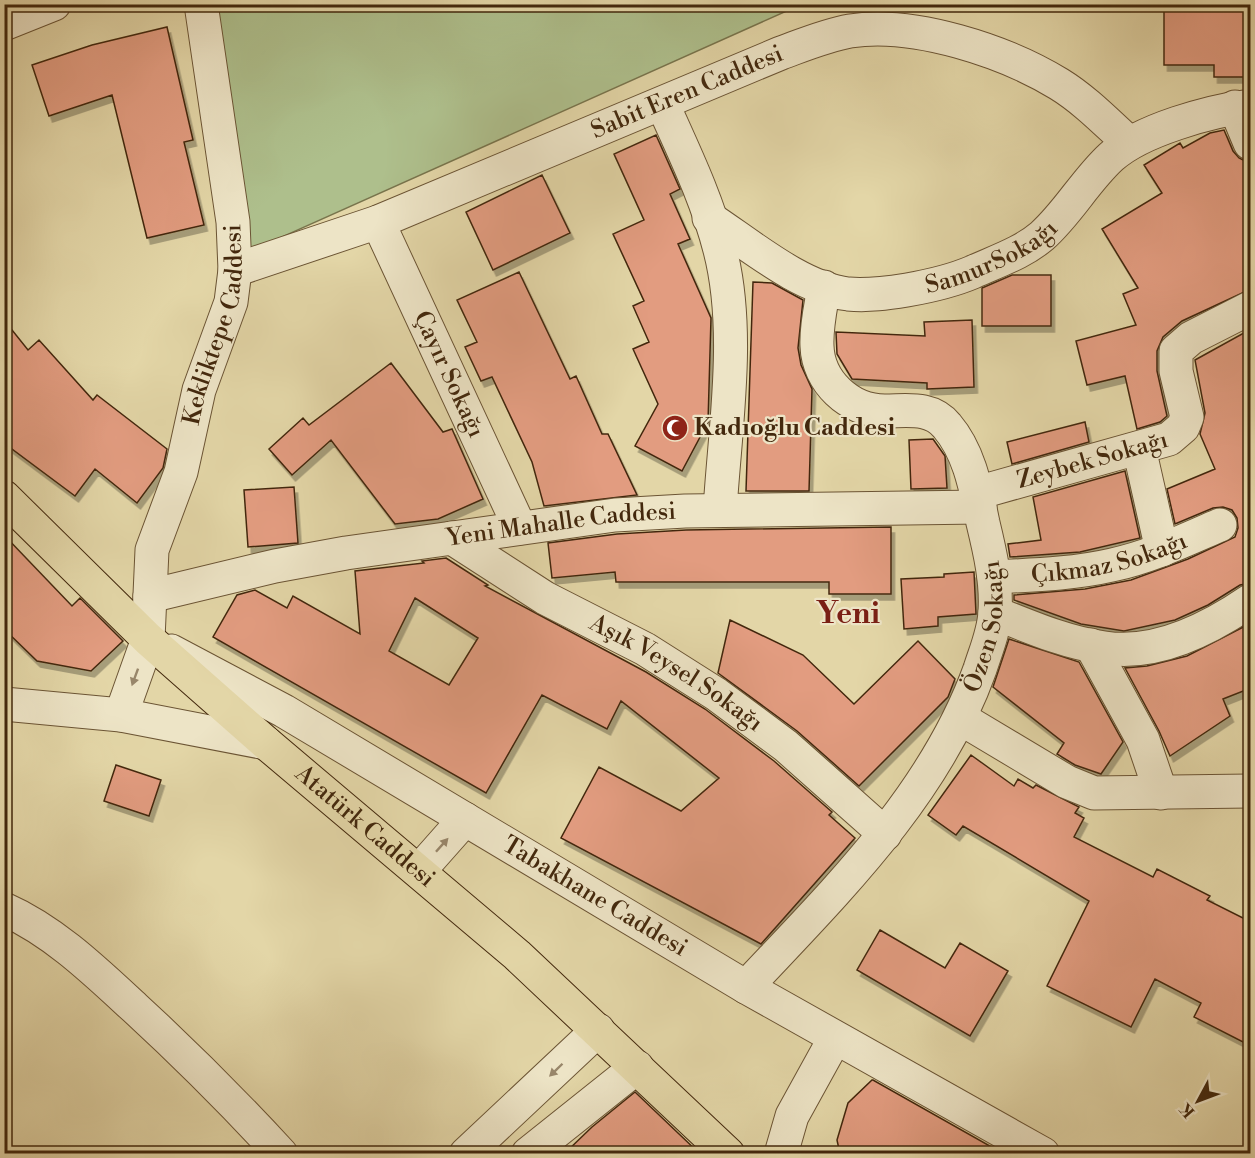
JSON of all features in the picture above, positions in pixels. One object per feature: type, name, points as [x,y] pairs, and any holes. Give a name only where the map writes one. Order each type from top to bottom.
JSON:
[{"type":"main road","name":"Atatürk Caddesi","points":[[4,497],[148,639],[266,743],[419,871],[598,1030],[728,1154]]},
{"type":"street","points":[[4,24],[54,4]]},
{"type":"street","name":"Kekliktepe Caddesi","points":[[121,715],[148,639],[152,550],[181,472],[199,390],[231,302],[235,270],[233,222],[201,4]]},
{"type":"street","name":"Sabit Eren Caddesi","points":[[235,270],[378,222],[816,41],[850,31],[886,28],[967,45],[1017,62],[1060,85],[1129,143]]},
{"type":"street","points":[[663,105],[710,218],[727,284],[730,340],[720,510]]},
{"type":"street","points":[[1243,106],[1251,142]]},
{"type":"street","name":"SamurSokağı","points":[[710,218],[790,272],[846,294],[864,295],[932,286],[961,277],[1018,252],[1039,238],[1058,220],[1110,158],[1129,143],[1243,106]]},
{"type":"street","name":"Çayır Sokağı","points":[[378,222],[520,528]]},
{"type":"street","name":"Özen Sokağı","points":[[746,987],[885,834],[919,787],[960,718],[993,632],[994,577],[978,500],[959,444],[947,425],[934,415],[914,409],[882,411],[864,407],[848,400],[824,376],[817,348],[824,287]]},
{"type":"street","name":"Zeybek Sokağı","points":[[978,500],[1169,439],[1183,428],[1187,417],[1186,403],[1174,359],[1176,351],[1181,344],[1251,308]]},
{"type":"street","points":[[1139,448],[1162,550]]},
{"type":"street","name":"Yeni Mahalle Caddesi","points":[[150,596],[274,566],[615,515],[978,500]]},
{"type":"street","name":"Çıkmaz Sokağı","points":[[994,577],[1085,570],[1162,550],[1220,525]]},
{"type":"street","name":"Aşık Veysel Sokağı","points":[[452,538],[545,598],[645,650],[716,694],[786,746],[885,834]]},
{"type":"street","points":[[995,613],[1048,633],[1091,645],[1124,649],[1166,643],[1213,625],[1251,601]]},
{"type":"street","name":"Tabakhane Caddesi","points":[[148,639],[284,711],[746,987],[1043,1154]]},
{"type":"street","points":[[1091,645],[1143,740],[1161,793]]},
{"type":"street","points":[[4,704],[121,715],[266,743]]},
{"type":"street","points":[[960,718],[1080,788],[1114,795],[1251,790]]},
{"type":"street","points":[[419,871],[465,819]]},
{"type":"street","points":[[4,909],[48,935],[97,972],[191,1060],[281,1154]]},
{"type":"street","points":[[466,1154],[598,1030]]},
{"type":"street","points":[[781,1154],[783,1140],[800,1098],[835,1038]]},
{"type":"street","points":[[528,1154],[637,1067]]},
{"type":"green space","points":[[212,5],[800,5],[244,254]]},
{"type":"building","points":[[1164,4],[1251,4],[1251,77],[1214,77],[1214,65],[1164,65]]},
{"type":"building","points":[[167,27],[193,140],[184,142],[204,225],[147,238],[112,95],[49,116],[32,65],[92,45]]},
{"type":"building","points":[[1224,130],[1233,151],[1239,158],[1251,164],[1251,289],[1182,321],[1163,337],[1157,351],[1157,371],[1167,416],[1160,422],[1137,429],[1125,376],[1087,385],[1076,341],[1136,325],[1123,294],[1138,288],[1102,229],[1162,193],[1144,165],[1180,143],[1183,148],[1210,133]]},
{"type":"building","points":[[656,135],[680,189],[670,194],[690,239],[678,244],[711,318],[708,422],[682,471],[635,446],[658,404],[633,349],[649,342],[633,306],[644,301],[613,234],[644,220],[614,154]]},
{"type":"building","points":[[542,175],[570,233],[493,270],[466,212]]},
{"type":"building","points":[[519,272],[570,379],[576,376],[602,434],[608,434],[637,495],[544,506],[532,462],[492,377],[481,381],[465,347],[477,342],[457,300]]},
{"type":"building","points":[[1012,275],[1051,275],[1051,326],[982,326],[982,288]]},
{"type":"building","points":[[753,282],[772,283],[803,300],[798,348],[801,365],[812,389],[809,491],[746,491]]},
{"type":"building","points":[[4,320],[28,350],[39,340],[93,400],[97,395],[167,449],[163,468],[137,503],[95,469],[75,496],[4,443]]},
{"type":"building","points":[[972,320],[974,387],[927,389],[927,383],[852,379],[837,354],[836,332],[925,336],[924,322]]},
{"type":"building","points":[[1251,329],[1251,583],[1240,585],[1208,605],[1175,620],[1124,631],[1081,624],[1014,600],[1014,595],[1085,589],[1131,580],[1188,559],[1235,537],[1238,528],[1237,518],[1232,510],[1223,507],[1213,508],[1175,524],[1167,489],[1215,469],[1200,434],[1205,413],[1195,360]]},
{"type":"building","points":[[391,363],[443,432],[452,429],[483,499],[438,519],[395,524],[331,440],[292,475],[269,449],[303,418],[309,425]]},
{"type":"building","points":[[1085,422],[1089,442],[1012,464],[1007,442]]},
{"type":"building","points":[[933,439],[945,456],[947,488],[911,489],[909,440]]},
{"type":"building","points":[[1125,471],[1140,538],[1080,552],[1010,557],[1008,544],[1041,540],[1033,497]]},
{"type":"building","points":[[294,487],[298,543],[248,547],[244,490]]},
{"type":"building","points":[[891,527],[891,594],[829,594],[829,582],[616,582],[615,572],[552,578],[548,543],[617,534],[686,530]]},
{"type":"building","points":[[4,535],[72,606],[80,598],[123,641],[91,671],[37,661],[4,629]]},
{"type":"building","points":[[446,558],[488,585],[485,586],[646,672],[705,709],[774,761],[832,812],[829,815],[855,838],[761,944],[561,838],[599,767],[681,811],[719,778],[621,701],[607,729],[542,695],[486,793],[213,637],[237,595],[255,590],[287,608],[293,596],[360,634],[355,571],[424,563],[422,561]],"holes":[[[415,598],[478,638],[449,685],[389,651]]]},
{"type":"building","points":[[974,572],[976,614],[938,617],[938,626],[904,629],[901,579],[944,577],[944,574]]},
{"type":"building","points":[[730,620],[803,655],[854,704],[918,641],[955,679],[948,697],[859,786],[797,731],[718,673]]},
{"type":"building","points":[[1251,623],[1251,688],[1223,699],[1230,716],[1170,756],[1125,668],[1147,666],[1187,656]]},
{"type":"building","points":[[1009,639],[1079,662],[1123,742],[1101,774],[1075,765],[1057,754],[1064,743],[993,687]]},
{"type":"building","points":[[971,755],[1014,786],[1018,779],[1033,788],[1036,785],[1079,807],[1075,813],[1084,818],[1074,837],[1153,877],[1157,869],[1210,896],[1207,900],[1251,922],[1251,1027],[1243,1042],[1194,1017],[1201,1003],[1155,979],[1131,1027],[1047,986],[1089,901],[963,826],[956,835],[928,815]]},
{"type":"building","points":[[116,765],[161,780],[149,816],[104,801]]},
{"type":"building","points":[[880,930],[945,968],[960,943],[1008,971],[970,1036],[857,970]]},
{"type":"building","points":[[872,1080],[1004,1154],[840,1154],[837,1140],[848,1103]]},
{"type":"building","points":[[635,1092],[700,1154],[564,1154],[592,1127]]},
{"type":"place","name":"Kadıoğlu Caddesi","points":[[675,428]]},
{"type":"district","name":"Yeni","points":[[848,614]]}]
